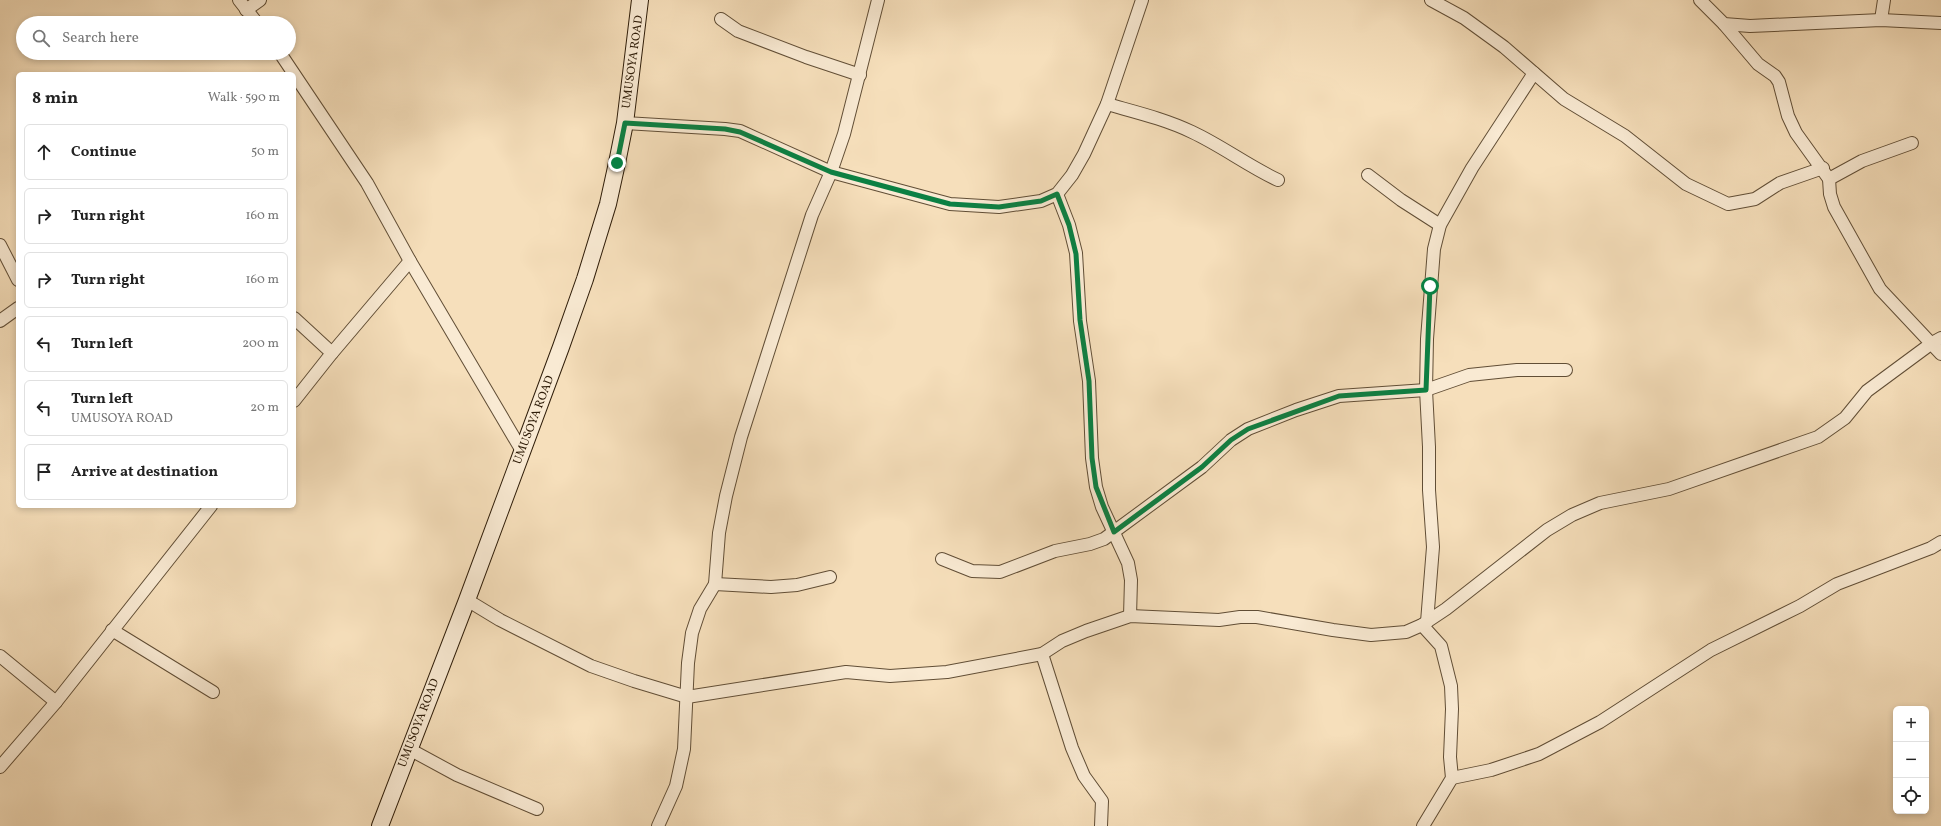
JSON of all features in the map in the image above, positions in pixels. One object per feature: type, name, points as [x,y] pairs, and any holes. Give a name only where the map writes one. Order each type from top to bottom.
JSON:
[{"type":"main road","name":"UMUSOYA ROAD","points":[[380,826],[468,600],[522,451],[562,347],[608,204],[625,123],[640,0]]},
{"type":"street","points":[[239,0],[251,16]]},
{"type":"street","points":[[246,10],[260,0]]},
{"type":"street","points":[[658,826],[676,786],[684,749],[688,663],[692,633],[700,609],[715,584],[719,533],[726,496],[741,437],[809,223],[831,172],[844,134],[878,0]]},
{"type":"street","points":[[625,123],[725,129],[740,132],[831,172],[950,204],[999,207],[1041,201],[1057,194],[1072,175],[1084,154],[1107,104],[1142,0]]},
{"type":"street","points":[[1431,0],[1464,18],[1504,47],[1564,99],[1625,136],[1686,184],[1728,204],[1755,199],[1780,182],[1823,168]]},
{"type":"street","points":[[1700,0],[1724,24],[1758,64],[1775,76],[1779,82],[1788,116],[1796,133],[1830,179],[1830,194],[1834,207],[1880,289],[1936,340],[1941,354]]},
{"type":"street","points":[[1881,20],[1884,0]]},
{"type":"street","points":[[721,19],[738,31],[806,57],[860,75]]},
{"type":"street","points":[[1724,24],[1750,26],[1881,20],[1941,23]]},
{"type":"street","points":[[1746,50],[1750,26]]},
{"type":"street","points":[[285,60],[293,72]]},
{"type":"street","points":[[1423,826],[1452,778],[1450,757],[1452,709],[1451,686],[1441,646],[1425,623],[1433,547],[1429,490],[1426,390],[1430,286],[1434,249],[1440,225],[1472,168],[1534,73]]},
{"type":"street","points":[[296,77],[367,183],[410,261],[522,451]]},
{"type":"street","points":[[1107,104],[1145,115],[1190,131],[1227,151],[1251,167],[1278,180]]},
{"type":"street","points":[[1830,179],[1862,161],[1912,143]]},
{"type":"street","points":[[1368,175],[1401,200],[1440,225]]},
{"type":"street","points":[[1057,194],[1069,225],[1076,254],[1080,320],[1089,381],[1092,458],[1096,487],[1128,563],[1131,580],[1130,616]]},
{"type":"street","points":[[1,253],[16,277]]},
{"type":"street","points":[[296,398],[332,353],[410,261]]},
{"type":"street","points":[[0,322],[16,310]]},
{"type":"street","points":[[296,320],[332,353]]},
{"type":"street","points":[[468,600],[500,620],[591,666],[687,697],[846,672],[890,676],[947,672],[1042,654],[1068,638],[1108,622],[1130,616],[1220,620],[1240,617],[1257,617],[1371,635],[1406,632],[1425,623],[1446,609],[1547,530],[1572,515],[1600,503],[1669,490],[1818,437],[1845,418],[1867,391],[1936,340]]},
{"type":"street","points":[[942,559],[972,570],[1000,572],[1055,551],[1090,544],[1114,532],[1202,467],[1231,440],[1248,429],[1339,396],[1426,390],[1469,375],[1517,370],[1566,370]]},
{"type":"street","points":[[0,767],[56,702],[209,508]]},
{"type":"street","points":[[1452,778],[1491,770],[1539,754],[1600,722],[1711,650],[1800,606],[1838,584],[1931,548],[1941,542]]},
{"type":"street","points":[[715,584],[777,586],[796,585],[830,577]]},
{"type":"street","points":[[112,630],[214,692]]},
{"type":"street","points":[[1042,654],[1072,748],[1084,776],[1102,802],[1101,826]]},
{"type":"street","points":[[0,656],[56,702]]},
{"type":"street","points":[[409,749],[457,775],[537,809]]},
{"type":"route","points":[[617,163],[625,123],[702,129],[725,129],[740,132],[831,172],[950,204],[999,207],[1041,201],[1057,194],[1069,225],[1076,254],[1080,320],[1089,381],[1092,420],[1092,458],[1096,487],[1102,507],[1114,532],[1156,499],[1202,467],[1231,440],[1248,429],[1296,410],[1339,396],[1426,390],[1430,286]]}]
